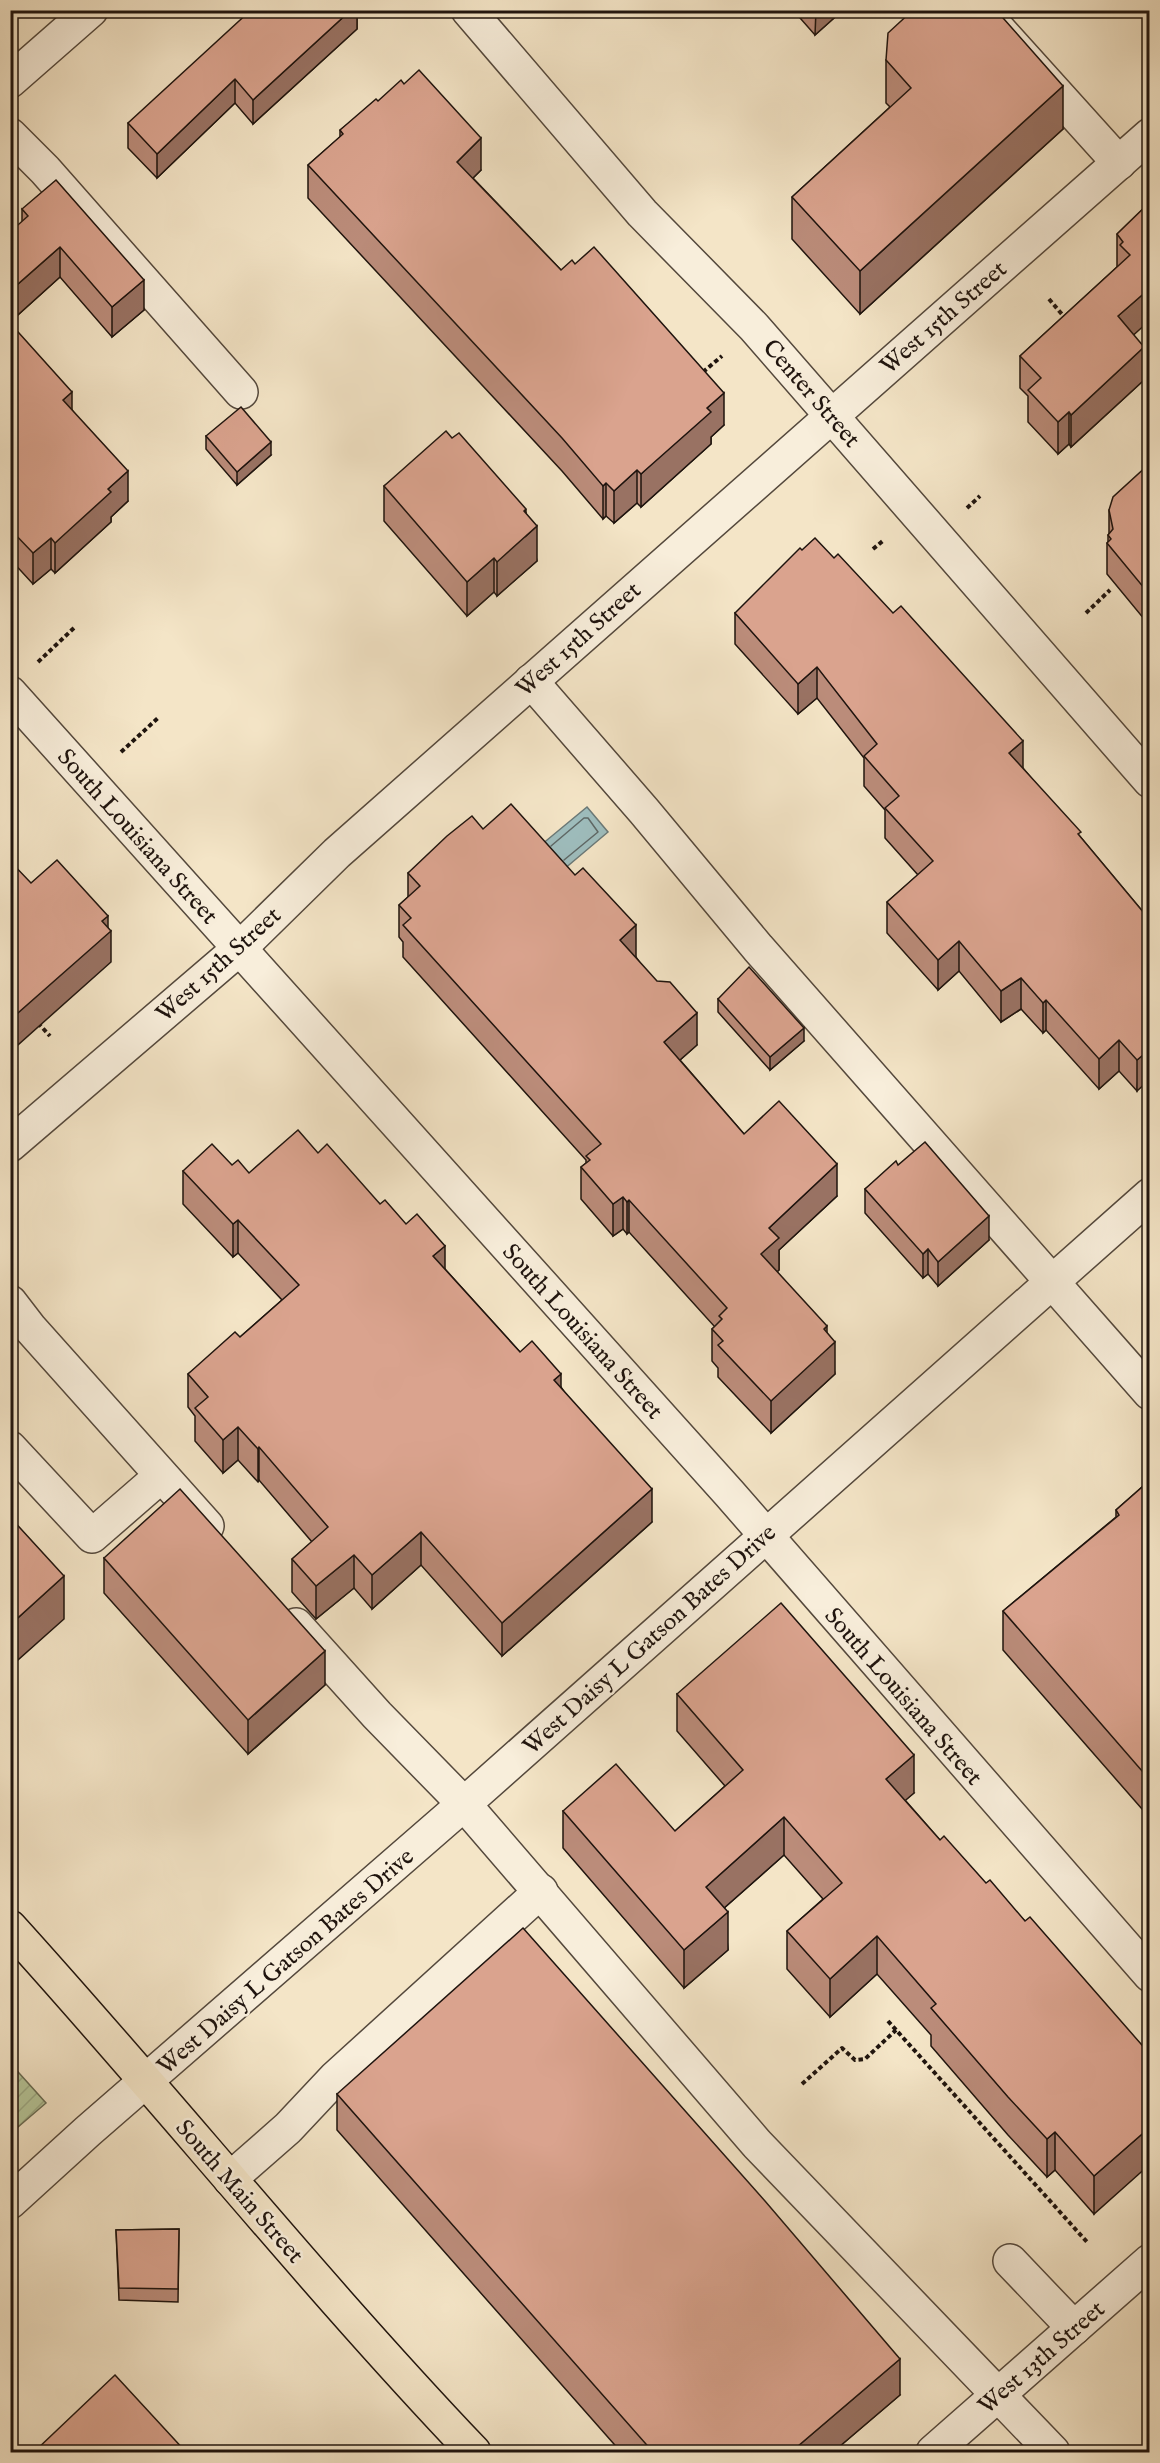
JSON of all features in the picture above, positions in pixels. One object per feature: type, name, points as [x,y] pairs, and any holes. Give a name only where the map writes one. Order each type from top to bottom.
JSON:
[{"type":"main road","name":"South Main Street","points":[[10,1927],[394,2369],[474,2452]]},
{"type":"street","points":[[10,81],[92,10]]},
{"type":"street","name":"Center Street","points":[[468,10],[642,213],[754,327],[1149,781]]},
{"type":"street","points":[[981,10],[1119,163]]},
{"type":"street","points":[[10,135],[45,170],[241,392]]},
{"type":"street","name":"West 15th Street","points":[[10,1145],[240,948],[337,853],[1149,135]]},
{"type":"street","points":[[531,681],[644,811],[758,948],[1149,1393]]},
{"type":"street","name":"South Louisiana Street","points":[[10,693],[765,1536],[1149,1975]]},
{"type":"street","name":"West Daisy L Gatson Bates Drive","points":[[10,2202],[88,2131],[464,1804],[1051,1279],[1149,1195]]},
{"type":"street","points":[[10,1302],[30,1328],[225,1546]]},
{"type":"street","points":[[10,1448],[92,1536],[161,1476]]},
{"type":"street","points":[[273,1600],[377,1715],[464,1804],[757,2144],[1053,2452]]},
{"type":"street","points":[[230,2179],[288,2128],[335,2078],[541,1891]]},
{"type":"street","points":[[1010,2261],[1074,2328]]},
{"type":"street","name":"West 13th Street","points":[[933,2452],[1149,2261]]},
{"type":"path","points":[[1049,299],[1070,323]]},
{"type":"path","points":[[1086,613],[1110,590]]},
{"type":"path","points":[[68,634],[76,626]]},
{"type":"path","points":[[89,781],[158,718]]},
{"type":"path","points":[[34,1018],[50,1036]]},
{"type":"path","points":[[888,2021],[1087,2242]]},
{"type":"path","points":[[802,2084],[842,2048],[855,2060],[865,2059],[896,2031]]},
{"type":"green space","points":[[10,2063],[46,2103],[11,2133],[10,2133]]},
{"type":"water","points":[[587,807],[608,832],[563,870],[541,845]]},
{"type":"building","points":[[251,10],[351,10],[253,100],[235,79],[157,154],[128,123]]},
{"type":"building","points":[[913,10],[996,10],[1063,86],[860,271],[792,197],[911,88],[886,60],[888,33]]},
{"type":"building","points":[[419,70],[481,138],[457,162],[561,270],[572,260],[575,264],[594,247],[724,393],[707,408],[711,412],[641,474],[637,470],[614,491],[606,483],[603,486],[562,438],[308,165],[343,134],[340,130],[376,99],[378,101],[401,80],[404,84]]},
{"type":"building","points":[[56,180],[144,280],[112,307],[60,247],[10,291],[10,232],[28,216],[22,209]]},
{"type":"building","points":[[1149,203],[1149,289],[1118,316],[1144,347],[1071,415],[1069,412],[1058,422],[1028,390],[1041,378],[1020,356],[1130,255],[1120,245],[1123,242],[1117,234]]},
{"type":"building","points":[[10,323],[72,392],[63,400],[128,471],[108,489],[111,492],[55,543],[51,538],[33,553],[10,529]]},
{"type":"building","points":[[241,407],[271,442],[237,472],[206,436]]},
{"type":"building","points":[[446,431],[452,438],[459,433],[526,509],[524,511],[537,526],[497,562],[494,558],[467,582],[384,486]]},
{"type":"building","points":[[1148,465],[1149,594],[1107,543],[1111,539],[1108,535],[1113,529],[1109,510],[1113,497]]},
{"type":"building","points":[[815,538],[834,558],[838,554],[893,613],[901,606],[1023,741],[1009,753],[1081,832],[1078,834],[1149,919],[1149,1050],[1137,1060],[1119,1040],[1099,1059],[1046,1000],[1043,1003],[1021,978],[1001,991],[959,941],[938,960],[887,902],[933,861],[885,808],[899,796],[864,756],[877,744],[817,667],[798,684],[735,613],[800,548],[802,550]]},
{"type":"building","points":[[511,804],[575,875],[583,868],[636,925],[620,940],[657,981],[670,982],[697,1013],[664,1042],[744,1134],[779,1101],[837,1164],[769,1228],[779,1238],[761,1254],[827,1326],[824,1329],[835,1342],[771,1401],[718,1345],[723,1341],[712,1329],[722,1319],[719,1316],[727,1308],[629,1200],[627,1202],[623,1197],[613,1204],[581,1167],[590,1160],[586,1156],[601,1144],[403,925],[411,918],[399,905],[420,886],[408,873],[472,816],[483,829]]},
{"type":"building","points":[[57,860],[108,916],[102,921],[111,931],[10,1020],[10,861],[31,883]]},
{"type":"building","points":[[749,967],[804,1028],[770,1057],[718,999]]},
{"type":"building","points":[[298,1130],[318,1153],[327,1144],[380,1204],[385,1200],[406,1224],[417,1214],[445,1246],[433,1256],[520,1352],[532,1341],[561,1374],[554,1380],[652,1489],[502,1623],[421,1532],[372,1575],[354,1555],[316,1586],[292,1559],[328,1527],[259,1447],[258,1449],[238,1427],[223,1440],[195,1408],[208,1397],[188,1374],[235,1332],[240,1337],[299,1285],[238,1220],[233,1224],[183,1171],[212,1144],[232,1165],[238,1160],[249,1173]]},
{"type":"building","points":[[925,1142],[989,1216],[938,1262],[928,1249],[923,1254],[865,1189],[896,1161],[898,1165]]},
{"type":"building","points":[[1149,1481],[1149,1779],[1003,1611],[1119,1515],[1116,1510]]},
{"type":"building","points":[[180,1489],[325,1651],[248,1720],[104,1558]]},
{"type":"building","points":[[10,1517],[64,1576],[10,1625]]},
{"type":"building","points":[[781,1603],[914,1755],[886,1779],[940,1840],[944,1836],[986,1883],[990,1880],[1025,1921],[1030,1917],[1148,2052],[1145,2054],[1149,2060],[1149,2128],[1094,2176],[1055,2132],[1047,2139],[1008,2097],[931,2008],[936,2004],[877,1936],[830,1979],[787,1931],[842,1883],[784,1817],[706,1887],[728,1912],[684,1950],[563,1811],[616,1764],[675,1831],[743,1770],[677,1694]]},
{"type":"building","points":[[523,1928],[765,2201],[900,2359],[791,2452],[653,2452],[337,2094]]},
{"type":"building","points":[[179,2229],[178,2289],[119,2288],[116,2230]]},
{"type":"building","points":[[115,2375],[186,2452],[34,2452]]}]
